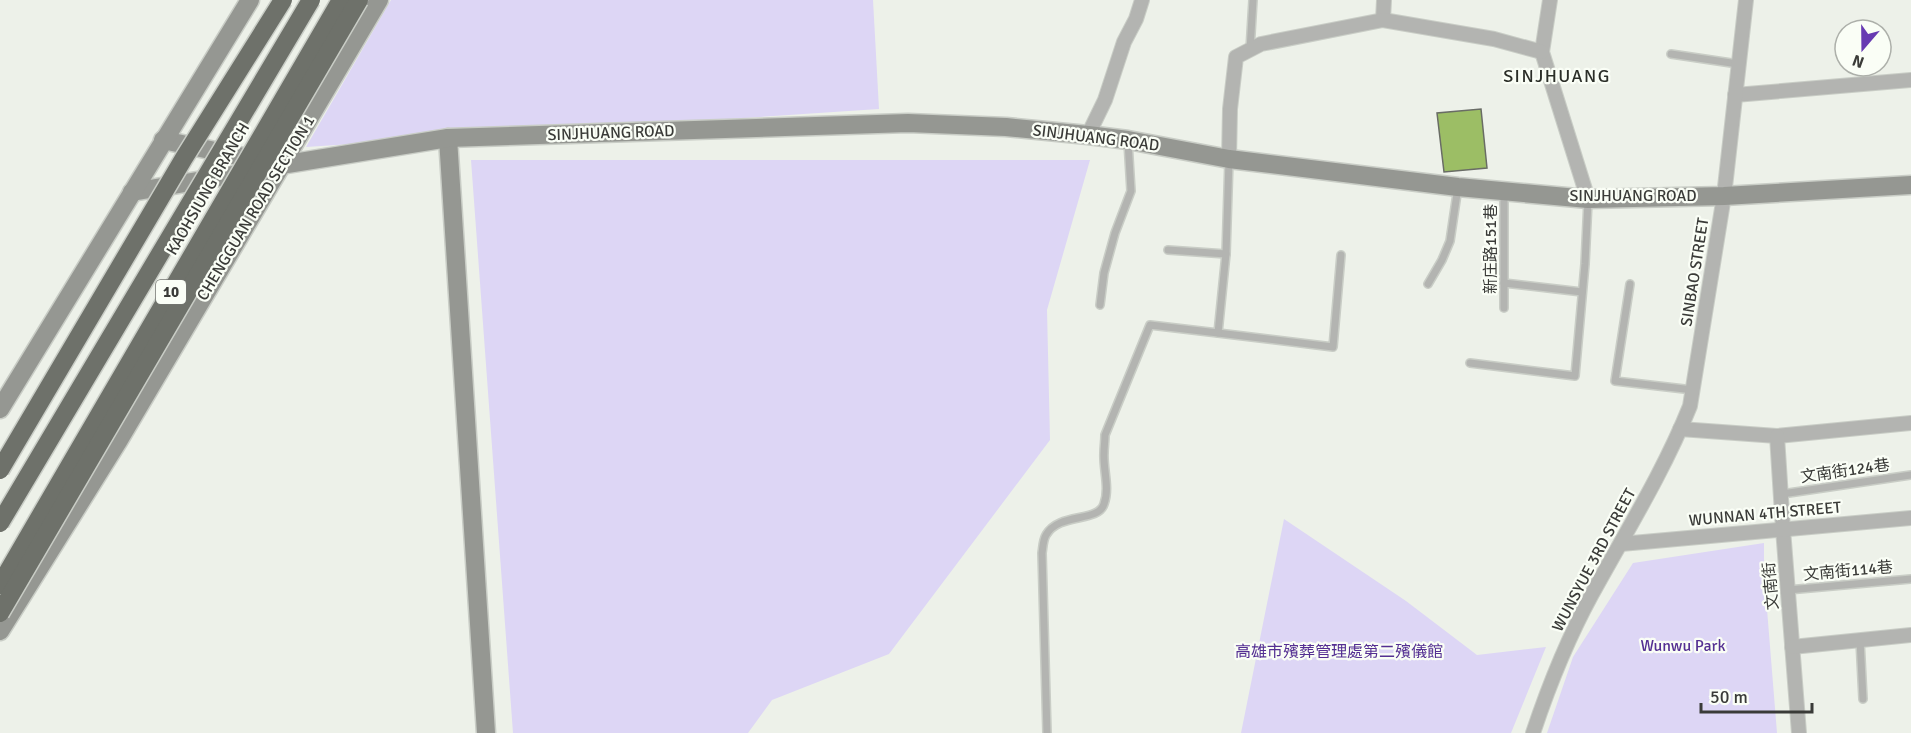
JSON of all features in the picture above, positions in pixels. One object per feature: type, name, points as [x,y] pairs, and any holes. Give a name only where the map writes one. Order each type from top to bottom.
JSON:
[{"type":"highway","points":[[0,470],[184,158],[283,0]]},
{"type":"highway","name":"KAOHSIUNG BRANCH","points":[[0,523],[311,0]]},
{"type":"highway","name":"KAOHSIUNG BRANCH","points":[[0,585],[341,0]]},
{"type":"highway","points":[[0,613],[359,0]]},
{"type":"street","points":[[0,409],[250,0]]},
{"type":"street","name":"CHENGGUAN ROAD SECTION 1","points":[[0,631],[119,440],[379,0]]},
{"type":"street","points":[[1089,135],[1105,100],[1142,0]]},
{"type":"street","points":[[1383,20],[1384,0]]},
{"type":"street","points":[[1550,0],[1542,52],[1588,199]]},
{"type":"street","name":"SINBAO STREET","points":[[1690,406],[1724,196],[1746,0]]},
{"type":"street","points":[[1229,159],[1230,109],[1236,57],[1261,44],[1383,20],[1494,39],[1542,52]]},
{"type":"street","points":[[1735,95],[1911,80]]},
{"type":"street","name":"SINJHUANG ROAD","points":[[132,192],[448,138],[908,123],[1006,127],[1089,135],[1229,159],[1458,187],[1588,199],[1724,196],[1911,185]]},
{"type":"street","points":[[448,138],[486,733]]},
{"type":"street","points":[[163,140],[281,165]]},
{"type":"street","name":"WUNSYUE 3RD STREET","points":[[1533,733],[1551,681],[1592,595],[1621,544],[1690,406]]},
{"type":"street","points":[[1680,429],[1777,436],[1911,423]]},
{"type":"street","name":"文南街","points":[[1777,436],[1799,733]]},
{"type":"street","name":"WUNNAN 4TH STREET","points":[[1621,544],[1911,518]]},
{"type":"street","points":[[1792,647],[1911,635]]},
{"type":"lane","points":[[1250,50],[1253,0]]},
{"type":"lane","points":[[1671,54],[1691,59],[1738,64]]},
{"type":"lane","points":[[1100,305],[1104,273],[1112,243],[1131,191],[1128,140]]},
{"type":"lane","points":[[1218,333],[1226,254],[1229,159]]},
{"type":"lane","points":[[1428,284],[1450,242],[1458,187]]},
{"type":"lane","name":"新庄路151巷","points":[[1504,190],[1504,308]]},
{"type":"lane","points":[[1470,363],[1575,376],[1588,199]]},
{"type":"lane","points":[[1168,250],[1226,254]]},
{"type":"lane","points":[[1047,733],[1042,552],[1045,536],[1051,528],[1063,521],[1097,514],[1104,506],[1106,493],[1105,435],[1150,325],[1334,347],[1341,255]]},
{"type":"lane","points":[[1504,283],[1582,292]]},
{"type":"lane","points":[[1630,284],[1615,381],[1693,390]]},
{"type":"lane","name":"文南街124巷","points":[[1782,494],[1911,475]]},
{"type":"lane","name":"文南街114巷","points":[[1787,590],[1911,579]]},
{"type":"lane","points":[[1860,640],[1863,699]]},
{"type":"green space","points":[[391,0],[873,0],[879,109],[306,147]]},
{"type":"green space","points":[[471,160],[1090,160],[1047,310],[1050,440],[889,654],[772,700],[748,733],[513,733]]},
{"type":"green space","name":"高雄市殯葬管理處第二殯儀館","points":[[1284,519],[1406,601],[1477,655],[1546,647],[1511,733],[1241,733]]},
{"type":"green space","name":"Wunwu Park","points":[[1764,543],[1764,572],[1777,733],[1547,733],[1573,657],[1633,563]]},
{"type":"building","points":[[1481,109],[1487,168],[1444,172],[1437,113]]},
{"type":"district","name":"SINJHUANG","points":[[1557,76]]}]
